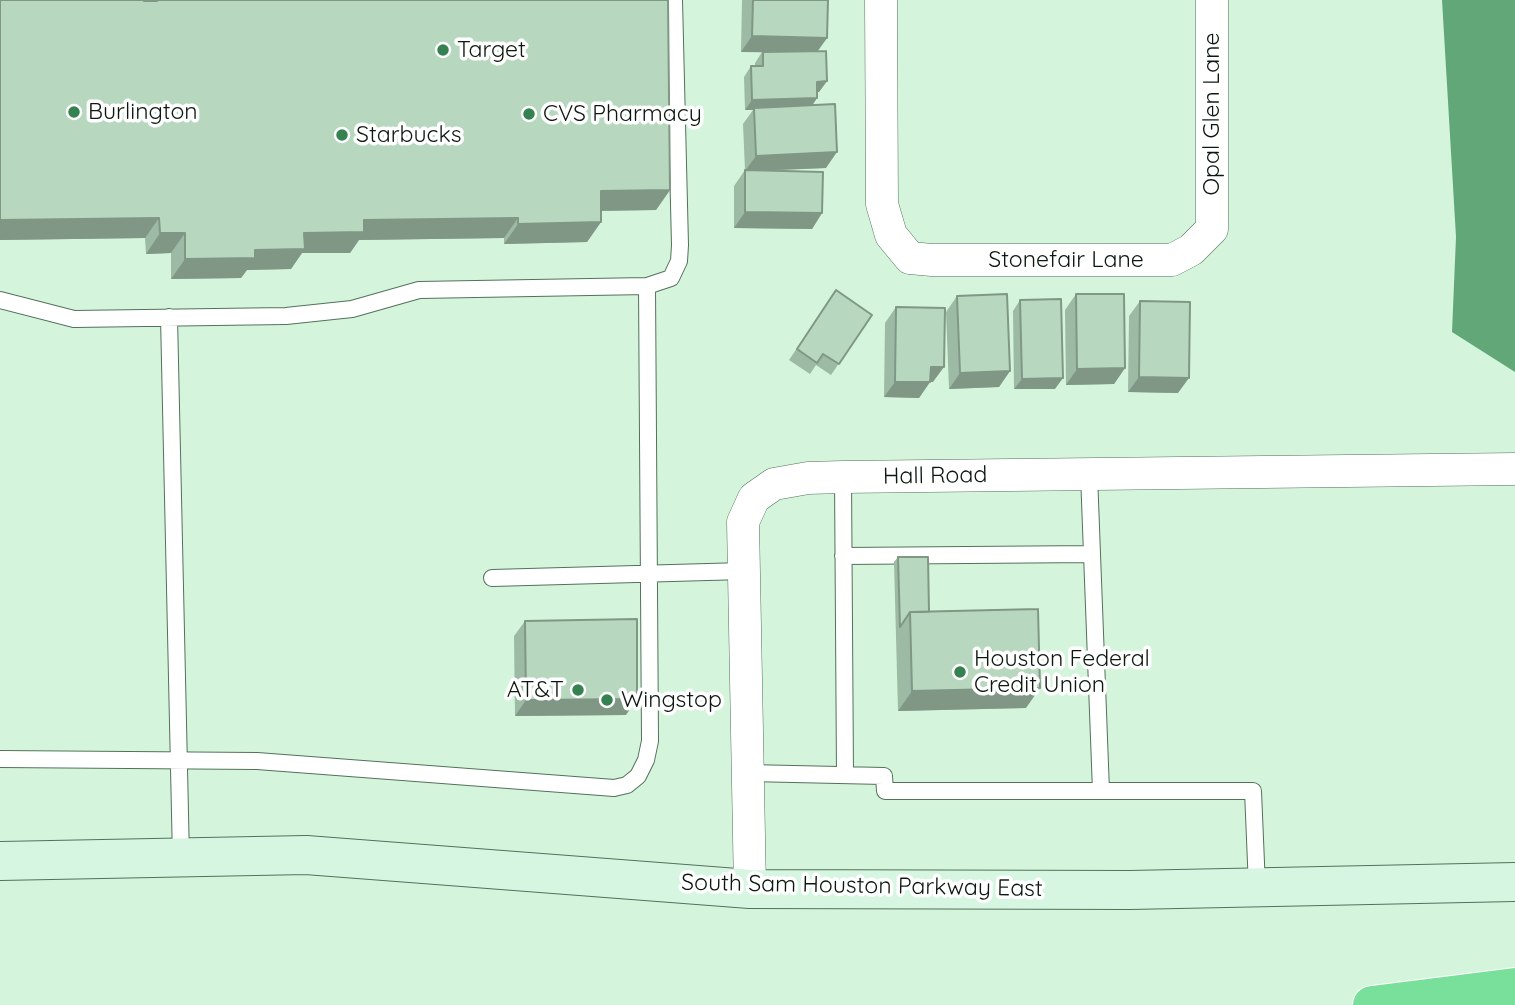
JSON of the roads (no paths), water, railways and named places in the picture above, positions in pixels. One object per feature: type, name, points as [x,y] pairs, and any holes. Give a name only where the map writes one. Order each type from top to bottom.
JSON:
[{"type":"highway","points":[[1372,1005],[1515,987]]},
{"type":"main road","name":"South Sam Houston Parkway East","points":[[0,862],[306,855],[750,889],[1130,890],[1515,882]]},
{"type":"street","name":"Stonefair Lane","points":[[880,0],[882,204],[891,235],[909,258],[1172,260],[1191,250],[1212,229]]},
{"type":"street","name":"Opal Glen Lane","points":[[1212,0],[1212,229]]},
{"type":"street","name":"Hall Road","points":[[750,889],[743,522],[754,498],[774,484],[808,478],[843,477],[1515,469]]},
{"type":"lane","points":[[0,300],[74,318],[314,314],[352,309],[419,290],[647,286],[671,278],[679,261],[674,0]]},
{"type":"lane","points":[[0,759],[271,762],[614,788],[627,785],[638,776],[646,760],[650,740],[647,286]]},
{"type":"lane","points":[[169,317],[181,858]]},
{"type":"lane","points":[[1089,474],[1101,791]]},
{"type":"lane","points":[[843,477],[845,775]]},
{"type":"lane","points":[[843,556],[1092,554]]},
{"type":"lane","points":[[492,578],[744,571]]},
{"type":"lane","points":[[748,773],[884,776],[885,791],[1253,791],[1257,887]]},
{"type":"place","name":"Target","points":[[443,50]]},
{"type":"place","name":"Burlington","points":[[74,112]]},
{"type":"place","name":"CVS Pharmacy","points":[[529,114]]},
{"type":"place","name":"Starbucks","points":[[342,135]]},
{"type":"place","name":"Houston Federal Credit Union","points":[[960,672]]},
{"type":"place","name":"AT&T","points":[[578,690]]},
{"type":"place","name":"Wingstop","points":[[607,700]]}]
